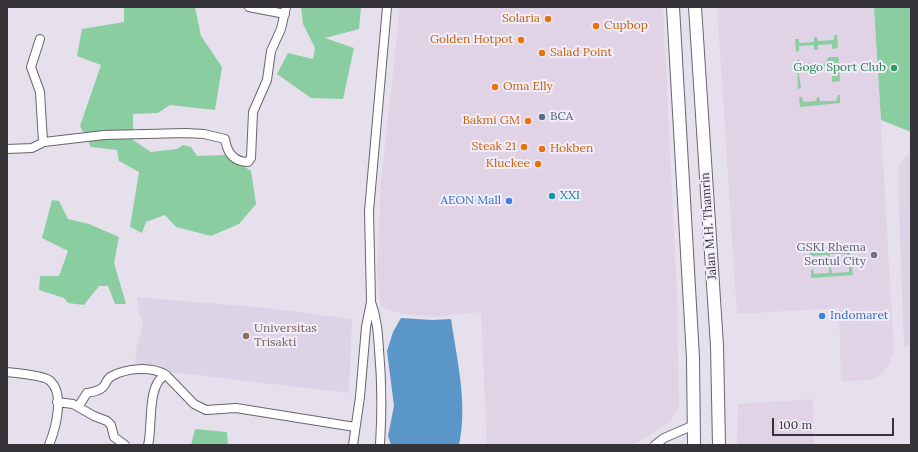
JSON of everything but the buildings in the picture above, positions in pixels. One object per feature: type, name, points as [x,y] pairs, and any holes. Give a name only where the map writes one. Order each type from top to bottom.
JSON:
[{"type":"main road","name":"Jalan M.H. Thamrin","points":[[673,7],[693,358],[694,445]]},
{"type":"main road","name":"Jalan M.H. Thamrin","points":[[695,7],[717,346],[719,445]]},
{"type":"street","points":[[7,149],[32,148],[43,142],[104,135],[204,134],[225,139],[227,149],[232,156],[248,162],[251,158],[253,112],[267,80],[271,51],[281,29],[285,11],[249,7]]},
{"type":"street","points":[[353,445],[364,367],[366,327],[370,302],[369,211],[387,7]]},
{"type":"street","points":[[40,39],[31,67],[40,92],[43,142]]},
{"type":"street","points":[[370,302],[376,316],[381,369],[383,404],[380,445]]},
{"type":"street","points":[[78,407],[87,393],[97,391],[104,386],[113,375],[136,369],[151,369],[166,375],[194,404],[206,410],[236,408],[355,427]]},
{"type":"street","points":[[7,372],[43,377],[50,381],[55,388],[57,421],[49,445]]},
{"type":"street","points":[[148,445],[150,438],[152,400],[160,381],[166,375]]},
{"type":"street","points":[[57,402],[69,403],[94,416],[107,420],[111,425],[114,437],[125,445]]},
{"type":"street","points":[[655,445],[664,438],[694,425]]},
{"type":"shaded area","points":[[400,7],[663,7],[677,294],[679,408],[670,422],[633,445],[487,445],[481,312],[434,317],[403,314],[381,307],[377,272],[381,182]]},
{"type":"shaded area","points":[[717,7],[874,7],[894,351],[890,363],[881,374],[870,380],[841,381],[839,308],[737,314]]},
{"type":"shaded area","points":[[911,154],[911,208],[899,209],[898,167],[906,155]]},
{"type":"shaded area","points":[[911,208],[911,346],[904,346],[899,209]]},
{"type":"shaded area","name":"Universitas Trisakti","points":[[137,297],[257,307],[352,319],[349,393],[135,368],[136,349],[143,324],[139,312]]},
{"type":"shaded area","points":[[813,399],[814,445],[737,445],[738,404]]},
{"type":"green space","points":[[124,7],[195,7],[201,36],[222,67],[215,110],[170,105],[158,113],[133,114],[133,140],[151,152],[177,149],[183,145],[191,147],[197,156],[226,155],[251,171],[256,204],[239,224],[211,236],[176,227],[165,215],[146,222],[142,233],[130,227],[139,172],[119,161],[117,150],[91,147],[80,126],[101,65],[77,56],[82,29],[124,22]]},
{"type":"green space","points":[[301,7],[361,7],[359,29],[325,38],[354,48],[343,99],[311,98],[277,74],[288,53],[313,59],[315,48],[303,24]]},
{"type":"green space","name":"Gogo Sport Club","points":[[874,7],[911,7],[911,132],[881,120]]},
{"type":"green space","points":[[834,35],[837,35],[838,48],[832,49],[832,44],[818,45],[818,50],[814,50],[814,45],[799,46],[799,51],[796,52],[795,39],[799,39],[799,43],[814,42],[814,37],[817,37],[818,41],[834,40]]},
{"type":"green space","points":[[829,57],[838,57],[840,81],[832,82],[832,72],[835,72],[837,66],[798,68],[801,88],[798,89],[797,60],[799,59],[800,63],[824,64]]},
{"type":"green space","points":[[838,95],[840,95],[840,103],[800,107],[799,97],[802,97],[803,102],[816,101],[817,97],[819,97],[820,101],[836,101]]},
{"type":"green space","points":[[52,200],[59,201],[68,219],[89,224],[119,237],[114,263],[126,304],[115,304],[108,286],[99,286],[84,305],[68,303],[64,298],[39,290],[40,276],[59,276],[68,251],[42,238]]},
{"type":"green space","points":[[847,245],[850,245],[850,259],[848,259],[847,254],[830,254],[830,260],[827,260],[826,255],[812,256],[812,260],[810,260],[809,248],[813,248],[813,252],[827,252],[827,247],[830,246],[831,251],[847,251]]},
{"type":"green space","points":[[849,266],[852,266],[853,275],[811,278],[811,270],[813,269],[814,274],[829,273],[829,268],[831,268],[832,273],[849,272]]},
{"type":"green space","points":[[195,429],[227,432],[228,445],[191,445]]},
{"type":"water","points":[[401,318],[432,320],[451,319],[461,382],[462,414],[459,445],[391,445],[388,436],[394,406],[387,351],[393,332]]},
{"type":"place","name":"Solaria","points":[[548,19]]},
{"type":"place","name":"Cupbop","points":[[596,26]]},
{"type":"place","name":"Golden Hotpot","points":[[521,40]]},
{"type":"place","name":"Salad Point","points":[[542,53]]},
{"type":"place","name":"Gogo Sport Club","points":[[894,68]]},
{"type":"place","name":"Oma Elly","points":[[495,87]]},
{"type":"place","name":"BCA","points":[[542,117]]},
{"type":"place","name":"Bakmi GM","points":[[528,121]]},
{"type":"place","name":"Steak 21","points":[[524,147]]},
{"type":"place","name":"Hokben","points":[[542,149]]},
{"type":"place","name":"Kluckee","points":[[538,164]]},
{"type":"place","name":"XXI","points":[[552,196]]},
{"type":"place","name":"AEON Mall","points":[[509,201]]},
{"type":"place","name":"GSKI Rhema Sentul City","points":[[874,255]]},
{"type":"place","name":"Indomaret","points":[[822,316]]},
{"type":"place","name":"Universitas Trisakti","points":[[246,336]]}]
